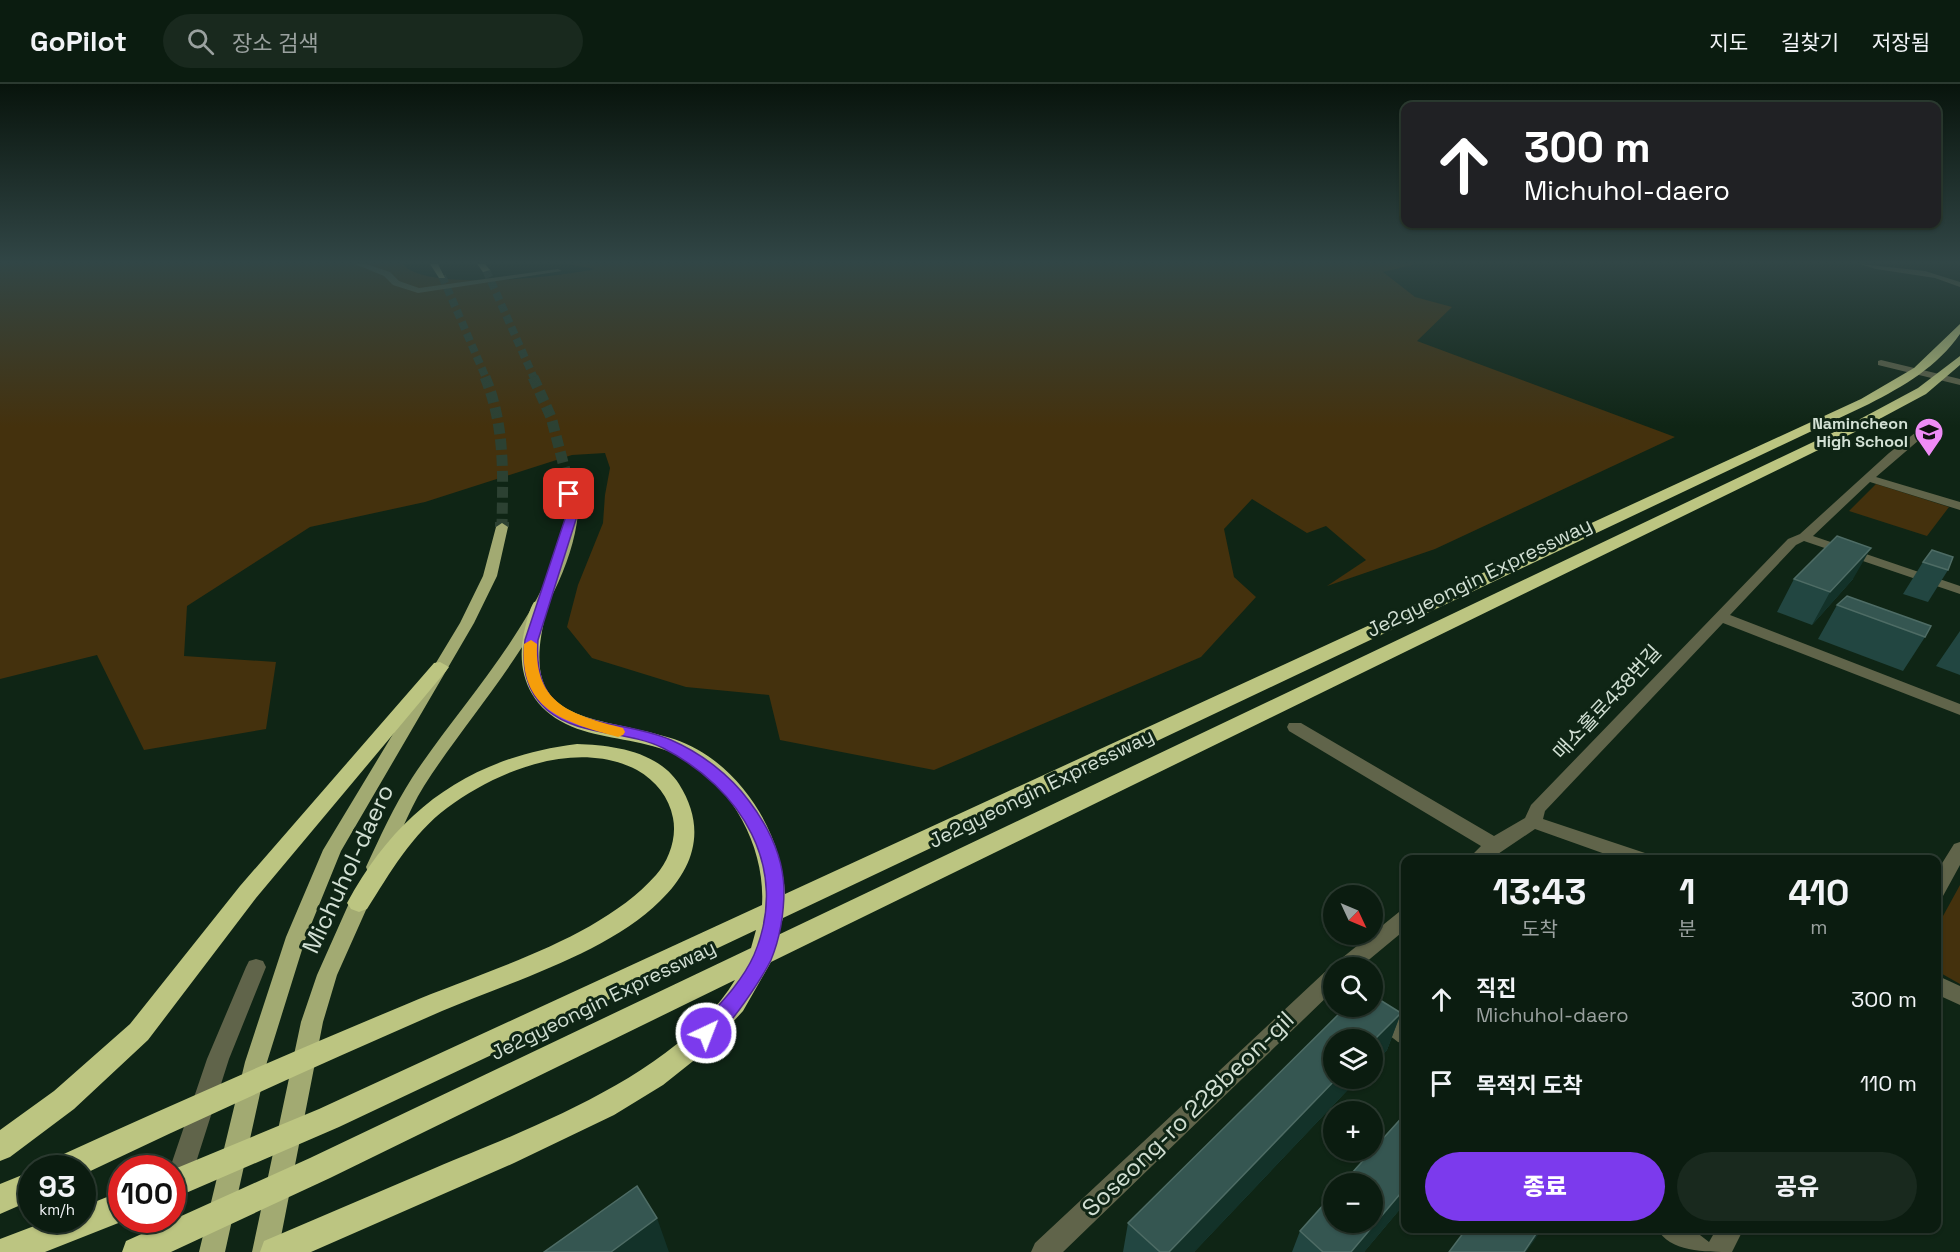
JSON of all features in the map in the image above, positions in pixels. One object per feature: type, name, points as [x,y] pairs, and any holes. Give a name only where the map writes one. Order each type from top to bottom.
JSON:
[{"type":"highway","name":"Je2gyeongin Expressway","points":[[186,1179],[329,1118],[1871,399],[1932,360],[1960,327]]},
{"type":"highway","name":"Je2gyeongin Expressway","points":[[137,1252],[320,1168],[1898,405],[1922,391],[1960,359]]},
{"type":"highway","points":[[275,1252],[553,1131],[616,1100],[685,1053],[722,1016],[754,973],[771,928],[775,879],[764,841],[750,816],[725,784],[707,766],[666,743],[575,720],[556,710],[543,697],[533,681],[530,661],[531,640],[540,606]]},
{"type":"highway","points":[[0,1147],[64,1100],[139,1032],[248,892],[440,667]]},
{"type":"highway","points":[[93,1155],[360,1035],[548,955],[588,936],[639,906],[668,877],[677,861],[685,834],[682,803],[672,788],[658,774],[645,764],[621,754],[578,750],[528,761],[475,781],[419,819],[396,848],[359,903]]},
{"type":"highway","points":[[0,1199],[18,1191]]},
{"type":"highway","points":[[7,1252],[108,1212]]},
{"type":"main road","name":"Michuhol-daero","points":[[265,1252],[312,1022],[327,975],[395,822],[418,782],[540,606],[560,556],[572,513],[566,474]]},
{"type":"main road","name":"Michuhol-daero","points":[[212,1252],[256,1062],[296,937],[332,850],[467,623],[490,576],[502,526]]},
{"type":"street","points":[[1881,363],[1960,382]]},
{"type":"street","name":"매소홀로438번길","points":[[1533,822],[1537,809],[1792,542],[1804,537],[1928,428]]},
{"type":"street","points":[[1869,478],[1960,506]]},
{"type":"street","points":[[1804,537],[1960,590]]},
{"type":"street","points":[[1719,616],[1960,710]]},
{"type":"street","points":[[1295,728],[1494,845]]},
{"type":"street","points":[[1482,855],[1494,845],[1533,822],[1629,855]]},
{"type":"street","points":[[1941,885],[1955,870],[1960,849]]},
{"type":"street","name":"Soseong-ro 228beon-gil","points":[[1358,957],[1401,921]]},
{"type":"street","points":[[186,1157],[218,1059],[256,967]]},
{"type":"street","points":[[1941,986],[1960,996]]},
{"type":"street","name":"Soseong-ro 228beon-gil","points":[[1044,1252],[1323,987]]},
{"type":"street","points":[[1382,1017],[1401,1031]]},
{"type":"street","points":[[156,1252],[162,1233]]},
{"type":"street","points":[[1676,1233],[1701,1252]]},
{"type":"street","points":[[1718,1252],[1729,1233]]},
{"type":"shaded area","points":[[0,319],[1440,319],[1417,341],[1675,437],[1435,549],[1327,586],[1366,560],[1326,526],[1307,533],[1252,499],[1224,529],[1234,577],[1256,597],[1201,657],[934,770],[780,740],[769,695],[686,687],[592,658],[567,627],[578,585],[603,523],[610,468],[605,453],[572,455],[425,502],[310,527],[187,606],[184,656],[276,662],[266,729],[144,750],[97,655],[0,679]]},
{"type":"shaded area","points":[[1876,484],[1949,507],[1927,536],[1849,511]]},
{"type":"shaded area","points":[[1960,885],[1960,984],[1941,973],[1941,920]]},
{"type":"building","points":[[1837,536],[1871,548],[1830,592],[1794,579]]},
{"type":"building","points":[[1932,550],[1953,557],[1948,570],[1923,562]]},
{"type":"building","points":[[1847,596],[1931,626],[1925,637],[1837,605]]},
{"type":"building","points":[[1383,1002],[1401,1013],[1383,1031],[1383,1029],[1324,1029],[1336,1017],[1383,1017]]},
{"type":"building","points":[[1323,1030],[1323,1089],[1326,1089],[1169,1252],[1160,1252],[1128,1223]]},
{"type":"building","points":[[1401,1119],[1401,1193],[1383,1214],[1383,1173],[1352,1173],[1363,1161],[1383,1161],[1383,1139]]},
{"type":"building","points":[[637,1186],[657,1218],[611,1252],[544,1252]]},
{"type":"building","points":[[1323,1205],[1323,1233],[1367,1233],[1351,1252],[1323,1252],[1300,1231]]},
{"type":"building","points":[[1463,1233],[1537,1233],[1524,1252],[1449,1252]]},
{"type":"tunnel","points":[[460,319],[486,378]]},
{"type":"tunnel","points":[[508,319],[534,378]]},
{"type":"tunnel","points":[[485,377],[492,395],[499,431],[502,468],[502,527]]},
{"type":"tunnel","points":[[533,377],[551,417],[566,474]]},
{"type":"slow traffic","points":[[531,644],[531,674],[536,688],[547,702],[562,714],[575,720],[618,732]]},
{"type":"place","name":"Namincheon High School","points":[[1929,458]]},
{"type":"route","points":[[569,494],[572,513],[560,556],[540,606],[531,640],[531,674],[536,688],[552,707],[575,720],[598,728],[666,743],[707,766],[743,804],[769,854],[775,889],[768,943],[745,988],[706,1033]]}]
